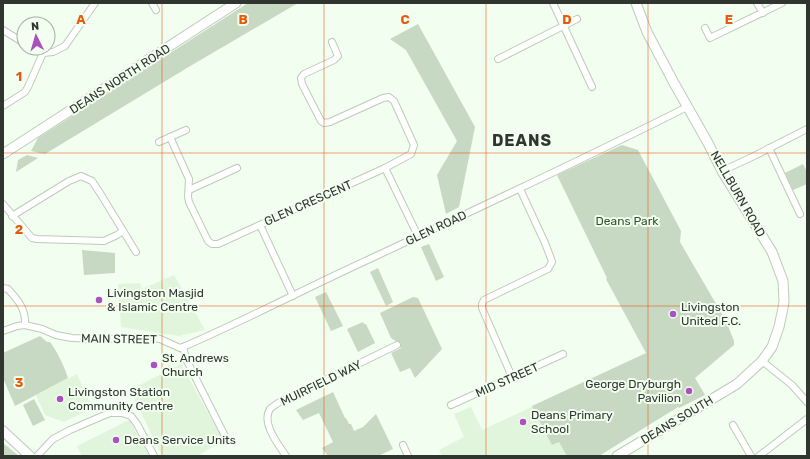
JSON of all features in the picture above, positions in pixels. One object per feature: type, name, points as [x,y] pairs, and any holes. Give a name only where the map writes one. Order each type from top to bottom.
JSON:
[{"type":"street","points":[[56,50],[65,46],[95,3]]},
{"type":"street","points":[[152,3],[156,10]]},
{"type":"street","name":"DEANS NORTH ROAD","points":[[3,154],[236,3]]},
{"type":"street","points":[[552,3],[592,87]]},
{"type":"street","name":"NELLBURN ROAD","points":[[636,3],[647,32],[722,170],[772,252],[783,281],[784,301],[779,327],[772,347],[762,361],[737,384]]},
{"type":"street","points":[[757,3],[762,13]]},
{"type":"street","points":[[705,28],[710,38],[782,3]]},
{"type":"street","points":[[498,59],[577,19]]},
{"type":"street","points":[[3,30],[16,38]]},
{"type":"street","name":"GLEN CRESCENT","points":[[293,296],[260,225],[385,168],[411,154],[414,145],[394,101],[389,97],[383,98],[330,122],[321,121],[302,84],[301,78],[304,74],[334,60],[338,56],[332,42]]},
{"type":"street","points":[[3,106],[25,92],[42,56]]},
{"type":"street","name":"GLEN ROAD","points":[[183,347],[520,189],[687,106]]},
{"type":"street","points":[[722,170],[752,157],[807,129]]},
{"type":"street","points":[[159,142],[186,130]]},
{"type":"street","points":[[170,137],[189,180],[189,202],[208,241],[212,244],[218,244],[260,225]]},
{"type":"street","points":[[769,148],[800,214]]},
{"type":"street","points":[[189,190],[237,168]]},
{"type":"street","points":[[385,168],[418,236]]},
{"type":"street","points":[[12,216],[69,181],[81,176],[92,181],[136,252]]},
{"type":"street","points":[[512,377],[482,308],[482,304],[484,300],[548,269],[552,262],[545,243],[520,189]]},
{"type":"street","points":[[3,204],[32,238],[36,239],[104,240],[123,231]]},
{"type":"street","points":[[3,288],[8,288],[20,302],[26,317],[25,325]]},
{"type":"street","name":"MAIN STREET","points":[[3,331],[25,325],[42,329],[56,335],[72,338],[160,338],[180,348],[183,347]]},
{"type":"street","name":"MUIRFIELD WAY","points":[[286,456],[270,430],[267,417],[270,409],[278,403],[397,346]]},
{"type":"street","points":[[183,347],[187,361],[226,438]]},
{"type":"street","name":"MID STREET","points":[[450,405],[563,354]]},
{"type":"street","points":[[762,361],[792,385],[807,402]]},
{"type":"street","name":"DEANS SOUTH","points":[[617,456],[629,453],[737,384]]},
{"type":"street","points":[[37,456],[54,439],[70,430],[110,413],[122,412],[131,416],[137,424],[154,456]]},
{"type":"street","points":[[759,456],[807,419]]},
{"type":"street","points":[[733,425],[751,456]]},
{"type":"street","points":[[3,431],[30,456]]},
{"type":"street","points":[[403,445],[408,456]]},
{"type":"shaded area","points":[[174,275],[205,330],[179,336],[121,327],[118,284],[140,283],[142,289]]},
{"type":"shaded area","points":[[181,364],[223,440],[198,456],[162,456],[130,390]]},
{"type":"shaded area","points":[[77,374],[92,408],[64,422],[45,415],[36,395]]},
{"type":"shaded area","name":"Deans Primary School","points":[[538,404],[567,456],[442,456],[439,450],[464,437],[454,414],[471,407],[482,430]]},
{"type":"shaded area","points":[[129,420],[149,456],[82,456],[77,446]]},
{"type":"green space","points":[[248,3],[298,3],[45,154],[31,151],[38,138]]},
{"type":"green space","points":[[418,24],[475,127],[459,207],[446,214],[437,175],[457,141],[406,50],[390,39]]},
{"type":"green space","name":"Deans Park","points":[[622,145],[638,150],[681,231],[680,242],[726,321],[734,341],[734,345],[695,378],[705,395],[679,408],[678,407],[599,456],[567,456],[559,442],[552,445],[532,406],[646,353],[606,279],[607,278],[557,175]]},
{"type":"green space","points":[[27,155],[38,158],[16,172],[18,160]]},
{"type":"green space","points":[[803,164],[807,172],[807,184],[793,190],[785,173]]},
{"type":"green space","points":[[429,244],[444,277],[436,281],[421,247]]},
{"type":"green space","points":[[82,250],[115,253],[115,273],[84,275]]},
{"type":"green space","points":[[378,268],[393,302],[386,306],[370,272]]},
{"type":"green space","points":[[326,292],[343,326],[331,331],[315,297]]},
{"type":"green space","points":[[413,297],[418,298],[442,349],[415,378],[410,368],[400,372],[391,353],[401,348],[399,343],[391,338],[380,313]]},
{"type":"green space","points":[[363,322],[366,324],[375,343],[358,352],[347,329]]},
{"type":"green space","points":[[40,336],[47,342],[50,342],[53,346],[68,378],[15,406],[3,378],[3,353]]},
{"type":"green space","points":[[333,392],[345,418],[349,424],[351,424],[354,431],[363,427],[376,414],[393,449],[378,456],[328,456],[322,448],[333,442],[319,413],[303,420],[296,410]]},
{"type":"green space","points":[[34,399],[45,420],[33,426],[23,405]]},
{"type":"green space","points":[[3,443],[19,456],[3,456]]},
{"type":"place","name":"Livingston Masjid & Islamic Centre","points":[[99,300]]},
{"type":"place","name":"Livingston United F.C.","points":[[673,314]]},
{"type":"place","name":"St. Andrews Church","points":[[154,365]]},
{"type":"place","name":"George Dryburgh Pavilion","points":[[689,391]]},
{"type":"place","name":"Livingston Station Community Centre","points":[[60,399]]},
{"type":"place","name":"Deans Primary School","points":[[523,422]]},
{"type":"place","name":"Deans Service Units","points":[[116,440]]},
{"type":"district","name":"DEANS","points":[[522,140]]}]
